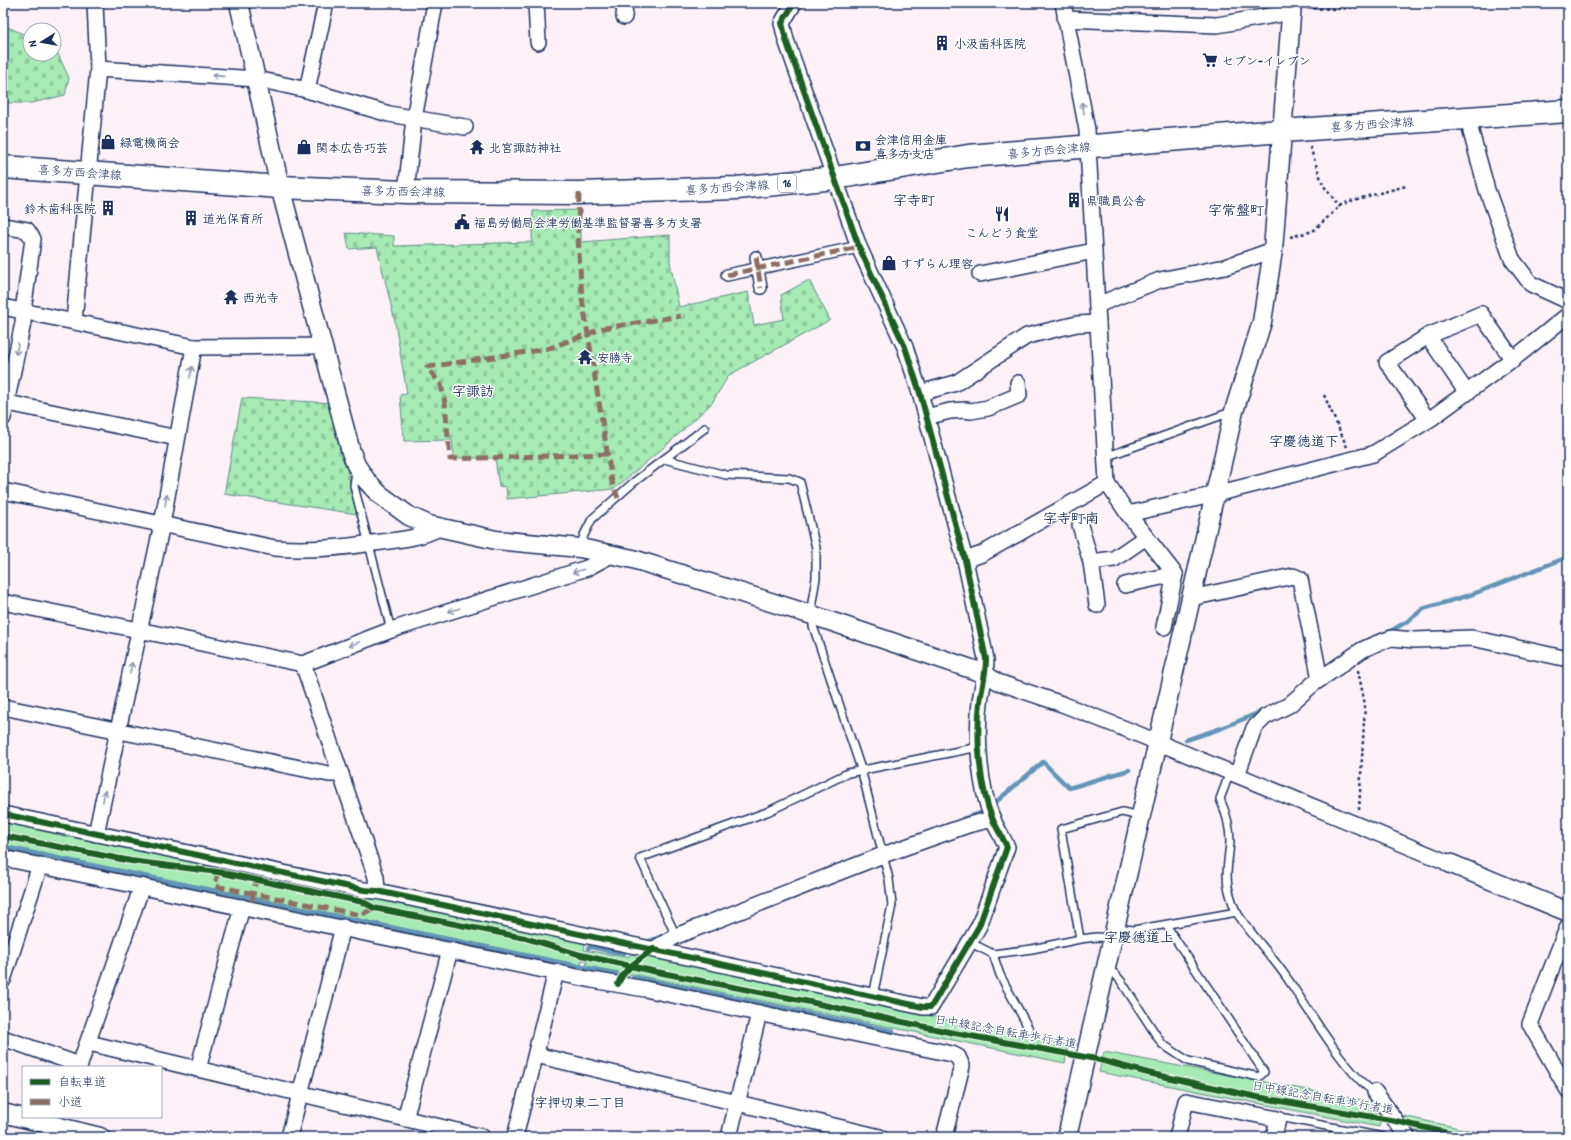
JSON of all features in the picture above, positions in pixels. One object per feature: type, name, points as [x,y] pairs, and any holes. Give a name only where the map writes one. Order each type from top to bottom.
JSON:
[{"type":"main road","name":"喜多方西会津線","points":[[3,167],[280,187],[406,192],[579,193],[737,188],[835,178],[968,156],[1282,130],[1568,111]]},
{"type":"street","points":[[74,321],[98,69],[95,3]]},
{"type":"street","points":[[239,3],[280,187],[351,452],[356,465],[366,480],[390,503],[409,516],[438,528],[496,540],[580,548],[613,554],[691,576],[986,674],[998,682],[1062,704],[1568,912]]},
{"type":"street","points":[[307,90],[326,3]]},
{"type":"street","points":[[406,192],[414,119],[435,3]]},
{"type":"street","points":[[536,3],[538,42]]},
{"type":"street","points":[[3,814],[654,949],[923,1008],[932,1006],[980,926],[1007,847],[992,819],[980,772],[980,702],[986,674],[986,659],[965,560],[920,393],[905,347],[858,247],[786,40],[782,24],[794,3]]},
{"type":"street","points":[[1063,3],[1087,130],[1107,483],[1128,514],[1175,574]]},
{"type":"street","points":[[1065,19],[1217,25],[1292,7],[1274,245],[1262,322],[1234,411],[1067,1137]]},
{"type":"street","points":[[98,69],[257,79],[307,90],[389,114],[465,127]]},
{"type":"street","points":[[1470,118],[1471,132],[1487,190],[1512,259],[1531,284],[1568,301]]},
{"type":"street","points":[[3,226],[27,230],[33,239],[23,311],[23,323],[3,418]]},
{"type":"street","points":[[1097,305],[1160,280],[1225,267],[1274,245]]},
{"type":"street","points":[[727,275],[858,247]]},
{"type":"street","points":[[980,274],[1094,251]]},
{"type":"street","points":[[756,257],[761,288]]},
{"type":"street","points":[[3,307],[194,347],[312,346],[323,344]]},
{"type":"street","points":[[1428,420],[1388,362],[1428,336],[1481,314],[1513,360]]},
{"type":"street","points":[[1128,514],[1216,494],[1373,454],[1428,420],[1467,393],[1513,360],[1568,315]]},
{"type":"street","points":[[920,393],[956,383],[975,372],[1006,348],[1027,336],[1077,324],[1098,323]]},
{"type":"street","points":[[1428,336],[1467,393]]},
{"type":"street","points":[[96,834],[162,524],[194,347]]},
{"type":"street","points":[[926,417],[950,411],[971,411],[988,408],[1019,395],[1018,383]]},
{"type":"street","points":[[5,403],[178,438]]},
{"type":"street","points":[[965,560],[982,554],[1107,483]]},
{"type":"street","points":[[3,491],[275,548],[313,550],[410,539],[425,535],[438,528]]},
{"type":"street","points":[[1080,525],[1091,562],[1097,605]]},
{"type":"street","points":[[1091,562],[1114,559],[1146,537]]},
{"type":"street","points":[[3,602],[303,664],[391,630],[587,568],[613,554]]},
{"type":"street","points":[[1125,585],[1175,574]]},
{"type":"street","points":[[1164,626],[1175,574]]},
{"type":"street","points":[[1191,598],[1293,576],[1300,579],[1320,679]]},
{"type":"street","points":[[1233,773],[1254,728],[1259,722],[1270,713],[1289,705],[1307,688],[1352,657],[1375,644],[1392,638],[1414,640],[1472,638],[1568,659]]},
{"type":"street","points":[[303,664],[376,878],[377,891]]},
{"type":"street","points":[[3,707],[329,774],[341,774]]},
{"type":"street","points":[[654,949],[676,936],[883,855],[968,825],[992,819]]},
{"type":"street","points":[[3,858],[759,1013],[958,1057],[962,1066],[944,1137]]},
{"type":"street","points":[[3,980],[40,866]]},
{"type":"street","points":[[3,1038],[79,1066],[89,1043],[142,886]]},
{"type":"street","points":[[198,1069],[242,907]]},
{"type":"street","points":[[1568,926],[1530,1024],[1568,1090]]},
{"type":"street","points":[[289,1137],[343,927]]},
{"type":"street","points":[[405,1119],[450,950]]},
{"type":"street","points":[[514,1137],[556,972]]},
{"type":"street","points":[[729,1137],[759,1013]]},
{"type":"street","points":[[89,1043],[482,1137]]},
{"type":"street","points":[[536,1055],[880,1137]]},
{"type":"street","points":[[1375,1092],[1407,1137]]},
{"type":"street","points":[[1177,1137],[1186,1102],[1278,1120],[1274,1137]]},
{"type":"street","points":[[3,1113],[22,1116]]},
{"type":"street","points":[[36,1118],[63,1122],[100,1137]]},
{"type":"lane","points":[[1105,457],[1234,411]]},
{"type":"lane","points":[[580,548],[584,535],[592,519],[664,459],[705,428]]},
{"type":"lane","points":[[664,459],[726,475],[789,478],[800,482],[816,548],[816,578],[812,602],[813,626],[861,769],[889,879],[892,905],[873,996]]},
{"type":"lane","points":[[356,465],[354,486],[391,630]]},
{"type":"lane","points":[[676,936],[640,858],[767,812],[848,773],[861,769],[979,747]]},
{"type":"lane","points":[[1233,773],[1220,799],[1225,810],[1229,829],[1230,843],[1226,865],[1228,888],[1237,912],[1287,977],[1334,1047],[1366,1088],[1375,1092]]},
{"type":"lane","points":[[1080,939],[1061,829],[1122,812],[1141,816]]},
{"type":"lane","points":[[971,943],[993,954],[1032,949],[1080,939],[1237,912]]},
{"type":"lane","points":[[1105,969],[1115,974],[1121,981],[1162,1044],[1188,1061],[1258,1077],[1264,1072],[1166,925]]},
{"type":"lane","points":[[993,954],[1000,975],[1029,1029]]},
{"type":"lane","points":[[1278,1120],[1286,1118],[1383,1137]]},
{"type":"lane","points":[[1402,1137],[1407,1137]]},
{"type":"path","points":[[1292,7],[1336,9],[1394,3]]},
{"type":"path","points":[[1309,144],[1323,185],[1340,207]]},
{"type":"path","points":[[1274,245],[1313,231],[1340,207],[1350,201],[1406,186]]},
{"type":"path","points":[[1324,395],[1353,460]]},
{"type":"path","points":[[1352,657],[1358,670],[1365,705],[1357,826]]},
{"type":"green space","points":[[3,25],[22,33],[22,62],[62,62],[69,78],[65,95],[32,103],[3,103]]},
{"type":"green space","name":"安勝寺","points":[[581,210],[581,242],[670,235],[670,262],[679,307],[748,292],[754,325],[784,319],[781,295],[809,280],[830,320],[729,375],[712,403],[669,443],[614,489],[507,499],[506,487],[499,486],[495,458],[454,458],[452,440],[404,441],[400,395],[407,394],[395,322],[377,247],[349,249],[346,233],[394,236],[394,246],[532,242],[533,211]]},
{"type":"green space","points":[[242,398],[332,403],[357,514],[224,494]]},
{"type":"green space","points":[[3,820],[585,942],[584,950],[626,957],[636,953],[703,965],[1020,1036],[1068,1045],[1065,1063],[631,974],[626,977],[618,976],[619,972],[586,966],[587,961],[582,960],[581,965],[3,845]]},
{"type":"green space","points":[[1104,1052],[1372,1102],[1380,1124],[1379,1127],[1099,1072]]},
{"type":"green space","points":[[1403,1116],[1501,1137],[1419,1137]]},
{"type":"waterway","points":[[1387,633],[1408,621],[1423,609],[1473,594],[1568,557]]},
{"type":"waterway","points":[[1186,740],[1222,728],[1265,710]]},
{"type":"waterway","points":[[997,801],[1043,762],[1069,788],[1129,770]]},
{"type":"waterway","points":[[963,819],[984,812]]},
{"type":"waterway","points":[[3,847],[616,974]]},
{"type":"waterway","points":[[647,942],[667,934]]},
{"type":"waterway","points":[[588,948],[591,947],[624,954]]},
{"type":"waterway","points":[[633,977],[893,1031]]},
{"type":"marked path","points":[[579,193],[578,239],[582,298],[612,482],[618,498]]},
{"type":"marked path","points":[[727,275],[859,247]]},
{"type":"marked path","points":[[756,257],[761,288]]},
{"type":"marked path","points":[[608,454],[450,459],[445,403],[441,385],[427,367],[547,349],[604,328],[681,316]]},
{"type":"marked path","points":[[218,872],[215,886],[361,915],[374,908]]},
{"type":"marked path","points":[[252,901],[256,880]]},
{"type":"cycle path","name":"日中線記念自転車歩行者道","points":[[3,814],[364,890],[377,891],[923,1007],[931,1007],[979,926],[1007,847],[988,807],[984,793],[980,762],[978,731],[980,702],[986,659],[965,560],[920,393],[905,347],[859,247],[786,40],[782,23],[794,3]]},
{"type":"cycle path","name":"日中線記念自転車歩行者道","points":[[3,836],[131,861],[218,872],[363,902],[374,908],[525,938],[581,955],[657,972],[805,1001],[949,1032],[1096,1059],[1148,1073],[1257,1097],[1396,1121],[1465,1137]]},
{"type":"cycle path","points":[[618,984],[628,969],[654,949]]},
{"type":"place","name":"小汲歯科医院","points":[[942,43]]},
{"type":"place","name":"セブン-イレブン","points":[[1210,60]]},
{"type":"place","name":"緑電機商会","points":[[108,142]]},
{"type":"place","name":"会津信用金庫 喜多方支店","points":[[863,146]]},
{"type":"place","name":"関本広告巧芸","points":[[304,147]]},
{"type":"place","name":"北宮諏訪神社","points":[[477,147]]},
{"type":"place","name":"県職員公舎","points":[[1074,200]]},
{"type":"place","name":"鈴木歯科医院","points":[[108,208]]},
{"type":"place","name":"こんどう食堂","points":[[1002,214]]},
{"type":"place","name":"道光保育所","points":[[191,218]]},
{"type":"place","name":"福島労働局会津労働基準監督署喜多方支署","points":[[462,222]]},
{"type":"place","name":"すずらん理容","points":[[889,263]]},
{"type":"place","name":"西光寺","points":[[231,297]]},
{"type":"place","name":"安勝寺","points":[[585,357]]},
{"type":"district","name":"字寺町","points":[[914,199]]},
{"type":"district","name":"字常盤町","points":[[1236,209]]},
{"type":"district","name":"字諏訪","points":[[473,390]]},
{"type":"district","name":"字慶徳道下","points":[[1304,440]]},
{"type":"district","name":"字寺町南","points":[[1071,517]]},
{"type":"district","name":"字慶徳道上","points":[[1139,936]]},
{"type":"district","name":"字押切東二丁目","points":[[580,1102]]}]
